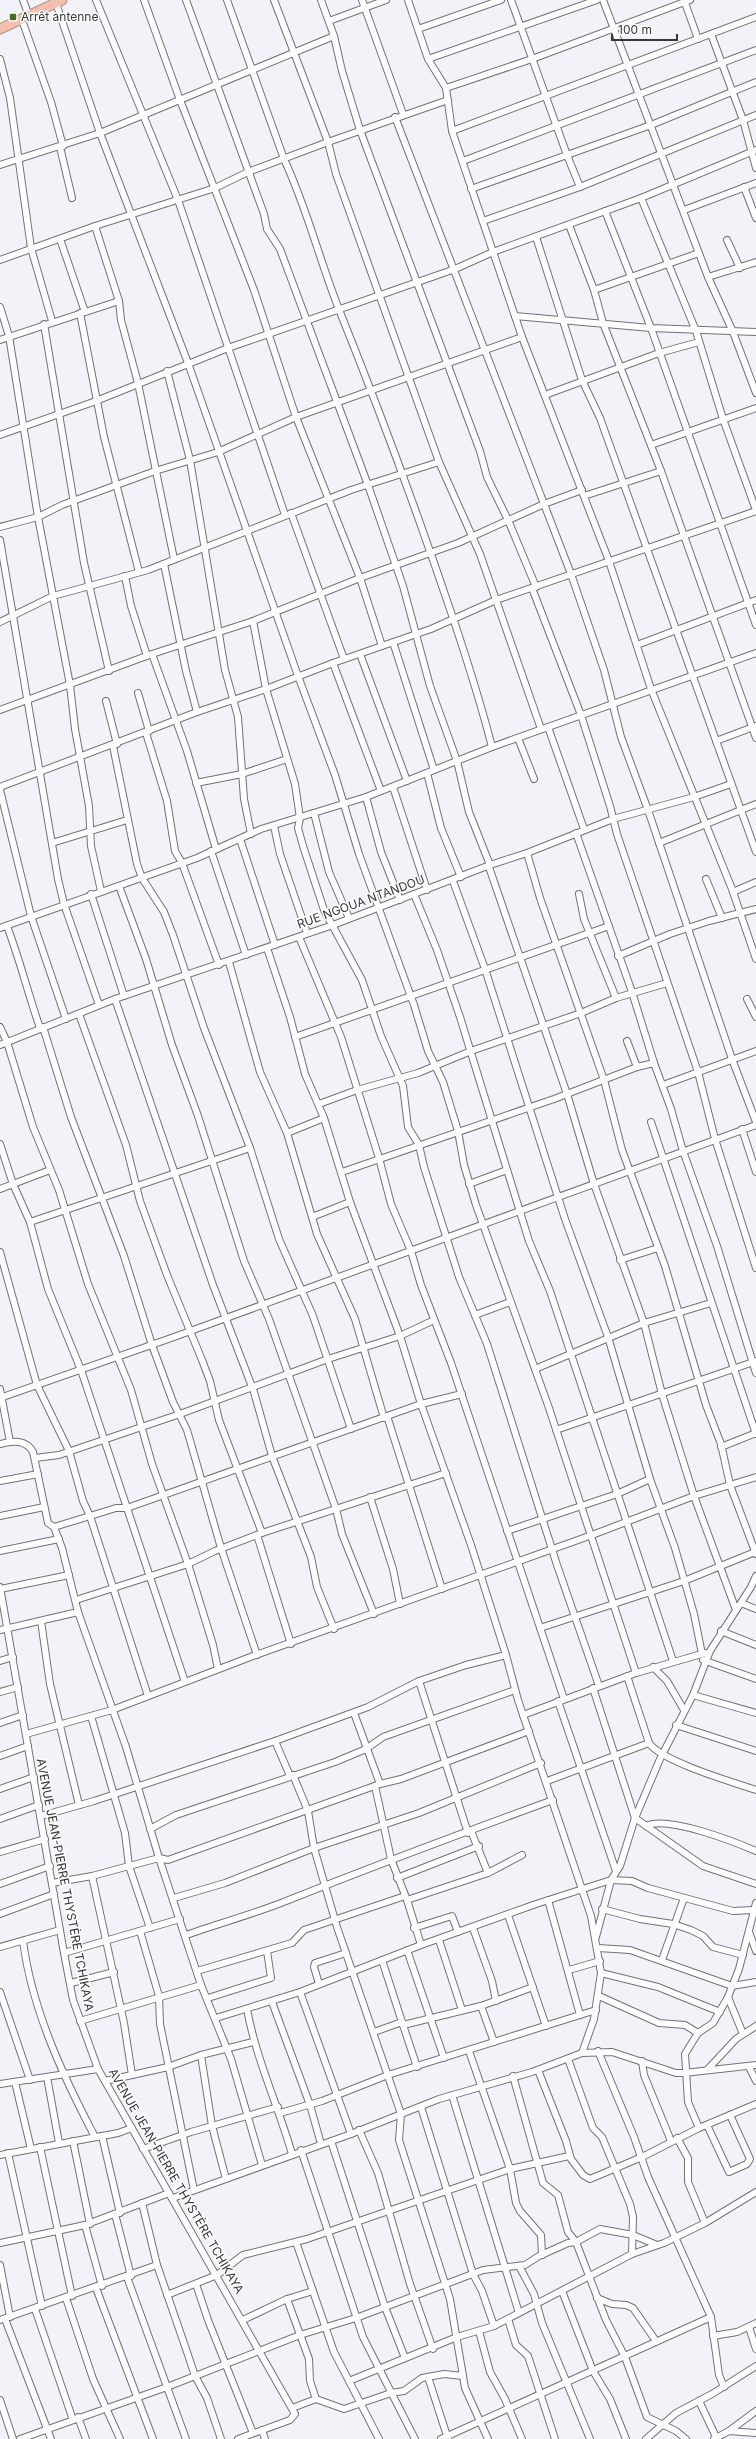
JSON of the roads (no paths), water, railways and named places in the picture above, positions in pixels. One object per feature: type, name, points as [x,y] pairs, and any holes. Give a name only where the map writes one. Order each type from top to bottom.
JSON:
[{"type":"highway","points":[[0,29],[59,1]]},
{"type":"street","points":[[22,0],[25,18],[51,102],[72,198]]},
{"type":"street","points":[[96,0],[178,200],[257,434],[288,514],[322,594],[344,659]]},
{"type":"street","points":[[144,0],[180,100],[215,188],[268,334],[296,417],[330,498],[360,578],[382,646]]},
{"type":"street","points":[[186,0],[218,84],[268,229],[280,249],[368,484],[396,566],[430,686],[457,761],[469,812],[490,866],[567,1094],[594,1184],[620,1260],[644,1323],[662,1394],[694,1496],[736,1610]]},
{"type":"street","points":[[227,0],[254,69],[284,159],[295,183],[340,310],[404,474],[475,680],[492,747]]},
{"type":"street","points":[[274,0],[328,142],[336,174],[439,462],[472,536],[541,729]]},
{"type":"street","points":[[321,0],[334,36],[342,70],[360,130],[418,282],[447,365],[480,451],[488,477],[508,520],[581,715],[652,941],[698,1072],[715,1140],[756,1268]]},
{"type":"street","points":[[362,0],[403,114]]},
{"type":"street","points":[[329,21],[386,0]]},
{"type":"street","points":[[408,0],[428,59],[446,88],[452,131],[522,337],[609,561],[651,689],[705,826],[733,892],[756,959]]},
{"type":"street","points":[[418,29],[501,0]]},
{"type":"street","points":[[511,0],[556,126],[580,187]]},
{"type":"street","points":[[428,59],[521,28],[597,0]]},
{"type":"street","points":[[604,0],[708,277],[733,332],[756,393]]},
{"type":"street","points":[[59,1],[100,132],[188,363],[218,452],[248,531],[275,612],[335,775],[343,804],[411,996],[428,1052],[443,1082],[458,1131],[469,1184],[556,1430],[636,1673]]},
{"type":"street","points":[[446,88],[532,59],[686,1],[698,39]]},
{"type":"street","points":[[452,131],[756,17]]},
{"type":"street","points":[[711,34],[743,120],[753,151],[756,168]]},
{"type":"street","points":[[0,165],[100,132],[334,36]]},
{"type":"street","points":[[463,161],[756,50]]},
{"type":"street","points":[[0,59],[10,98],[17,159],[31,248],[52,322]]},
{"type":"street","points":[[471,189],[651,125],[756,82]]},
{"type":"street","points":[[0,260],[95,226],[215,188],[248,172],[403,114],[448,100]]},
{"type":"street","points":[[483,221],[580,187],[756,116]]},
{"type":"street","points":[[1,1398],[152,1345],[372,1263],[411,1251],[629,1170],[742,1130],[756,1123],[732,1059],[648,810],[621,737],[613,703],[571,574],[484,352],[455,269],[395,117]]},
{"type":"street","points":[[0,435],[59,415],[138,382],[307,319],[340,310],[455,269],[493,252],[641,198],[753,151]]},
{"type":"street","points":[[684,210],[744,187],[756,184]]},
{"type":"street","points":[[744,187],[756,218]]},
{"type":"street","points":[[66,1019],[30,916],[0,788],[41,770],[115,745],[197,712],[266,689],[333,663],[454,620],[496,600],[756,511],[723,419],[696,331],[641,198]]},
{"type":"street","points":[[605,211],[651,328],[719,524],[756,625]]},
{"type":"street","points":[[569,225],[594,290],[603,323],[661,471],[729,663],[754,727],[756,738]]},
{"type":"street","points":[[95,226],[119,301],[121,320],[138,382],[174,559]]},
{"type":"street","points":[[536,237],[582,380],[600,418],[756,852]]},
{"type":"street","points":[[60,238],[82,312],[96,400],[116,485],[139,572]]},
{"type":"street","points":[[727,240],[740,268]]},
{"type":"street","points":[[594,290],[700,253]]},
{"type":"street","points":[[708,277],[756,262]]},
{"type":"street","points":[[0,340],[44,324],[119,301]]},
{"type":"street","points":[[0,307],[9,336],[38,516],[70,685],[75,729],[81,756],[94,862],[101,891]]},
{"type":"street","points":[[515,316],[696,331],[756,332]]},
{"type":"street","points":[[44,324],[74,500],[90,585],[109,671]]},
{"type":"street","points":[[0,527],[38,516],[74,500],[155,471],[218,452],[296,417],[484,352],[522,337]]},
{"type":"street","points":[[545,395],[620,366],[699,342]]},
{"type":"street","points":[[167,371],[190,460],[226,670],[234,700],[239,729],[244,804],[251,834]]},
{"type":"street","points":[[651,445],[756,408]]},
{"type":"street","points":[[0,622],[53,596],[164,564],[330,498],[368,484],[439,462]]},
{"type":"street","points":[[584,496],[661,471]]},
{"type":"street","points":[[0,710],[149,655],[253,620],[360,578],[432,553],[544,504],[582,490]]},
{"type":"street","points":[[0,540],[12,617],[41,770],[52,843],[64,904],[99,1005]]},
{"type":"street","points":[[164,564],[182,644],[186,671],[197,712]]},
{"type":"street","points":[[125,576],[131,606],[149,655],[176,720],[246,955]]},
{"type":"street","points":[[637,645],[712,615],[756,600]]},
{"type":"street","points":[[253,620],[266,689],[295,784],[300,818],[298,828],[303,846],[324,910],[362,980],[380,1036],[403,1086],[408,1127],[419,1145],[446,1237],[487,1344],[552,1549],[575,1616],[614,1756],[635,1818],[703,1866],[756,1884]]},
{"type":"street","points":[[393,642],[434,770]]},
{"type":"street","points":[[0,928],[92,894],[142,878],[251,834],[366,797],[492,747],[651,689],[693,676],[756,653]]},
{"type":"street","points":[[360,654],[407,781]]},
{"type":"street","points":[[333,663],[381,791]]},
{"type":"street","points":[[138,693],[167,801],[175,851],[182,863],[219,964]]},
{"type":"street","points":[[106,701],[115,745],[127,820],[142,878],[164,912],[187,974],[204,1028],[250,1148],[279,1239],[313,1316],[351,1429]]},
{"type":"street","points":[[548,727],[584,829]]},
{"type":"street","points":[[716,741],[754,727]]},
{"type":"street","points":[[518,738],[534,779]]},
{"type":"street","points":[[196,783],[242,774],[287,760]]},
{"type":"street","points":[[427,773],[441,828],[461,877]]},
{"type":"street","name":"RUE NGOUA NTANDOU","points":[[0,1045],[115,999],[187,974],[228,962],[453,881],[527,853],[584,829],[613,819],[694,797],[732,784]]},
{"type":"street","points":[[393,787],[427,890]]},
{"type":"street","points":[[366,797],[381,852],[400,900]]},
{"type":"street","points":[[659,843],[705,826],[756,804]]},
{"type":"street","points":[[314,814],[329,872],[349,918]]},
{"type":"street","points":[[52,843],[127,820]]},
{"type":"street","points":[[274,826],[280,854],[307,933]]},
{"type":"street","points":[[576,832],[618,956],[632,992],[683,1151],[717,1246],[754,1361],[756,1373]]},
{"type":"street","points":[[240,839],[276,945]]},
{"type":"street","points":[[527,853],[556,943],[604,1080],[616,1131],[680,1313],[699,1380],[721,1447],[730,1485],[756,1553],[720,1564],[684,1581],[540,1628]]},
{"type":"street","points":[[706,879],[722,918]]},
{"type":"street","points":[[453,881],[485,969],[557,1197],[608,1337],[650,1480],[684,1581],[702,1654]]},
{"type":"street","points":[[733,892],[756,882]]},
{"type":"street","points":[[119,886],[154,986],[244,1261],[264,1304],[336,1509],[342,1534],[374,1614]]},
{"type":"street","points":[[92,894],[124,996]]},
{"type":"street","points":[[414,894],[448,982],[471,1051],[529,1241],[550,1291],[594,1419],[626,1522],[652,1592],[674,1661]]},
{"type":"street","points":[[579,894],[584,919],[616,998]]},
{"type":"street","points":[[618,956],[652,941],[722,918],[756,909]]},
{"type":"street","points":[[7,926],[22,966],[26,985],[42,1028],[71,1117],[124,1256],[152,1345],[180,1414],[221,1548],[257,1655]]},
{"type":"street","points":[[295,1037],[373,1011],[556,943],[609,926]]},
{"type":"street","points":[[298,937],[336,1024],[379,1158],[391,1204],[411,1251],[421,1285],[462,1394],[540,1628],[581,1768],[616,1871]]},
{"type":"street","points":[[267,948],[305,1074],[324,1118],[342,1172],[350,1202],[400,1336],[421,1404],[480,1574],[506,1655],[515,1690],[547,1781],[596,1938],[602,1973],[596,2010],[582,2054]]},
{"type":"street","points":[[228,962],[260,1072],[287,1133],[317,1234],[355,1319],[385,1417],[442,1589]]},
{"type":"street","points":[[319,1104],[357,1090],[400,1080],[471,1051],[581,1013],[632,992],[667,983]]},
{"type":"street","points":[[115,999],[225,1318],[229,1324],[252,1388],[272,1456],[313,1564],[317,1587],[334,1629]]},
{"type":"street","points":[[747,999],[756,1018]]},
{"type":"street","points":[[79,1014],[126,1145],[136,1185],[170,1282],[184,1319],[191,1330],[210,1381],[213,1400],[260,1534],[291,1644]]},
{"type":"street","points":[[0,1027],[8,1042],[29,1115],[66,1210],[88,1284],[142,1426],[152,1464],[188,1564],[213,1644],[218,1669]]},
{"type":"street","points":[[627,1040],[637,1067]]},
{"type":"street","points":[[663,1085],[756,1051]]},
{"type":"street","points":[[342,1172],[379,1158],[529,1108],[654,1062]]},
{"type":"street","points":[[287,1133],[324,1118]]},
{"type":"street","points":[[651,1122],[665,1158],[711,1303],[756,1434],[721,1447]]},
{"type":"street","points":[[742,1130],[756,1172]]},
{"type":"street","points":[[0,1144],[13,1184],[30,1222],[48,1289],[81,1370],[185,1682]]},
{"type":"street","points":[[30,1222],[136,1185],[250,1148]]},
{"type":"street","points":[[0,1189],[50,1170]]},
{"type":"street","points":[[469,1184],[507,1170]]},
{"type":"street","points":[[312,1217],[350,1202]]},
{"type":"street","points":[[620,1260],[658,1248]]},
{"type":"street","points":[[0,1252],[38,1386],[69,1451],[83,1501],[90,1516],[148,1696]]},
{"type":"street","points":[[475,1315],[510,1302]]},
{"type":"street","points":[[535,1369],[644,1323],[711,1303]]},
{"type":"street","points":[[35,1458],[58,1455],[180,1414],[213,1400],[252,1388],[328,1359],[400,1336],[434,1320]]},
{"type":"street","points":[[556,1430],[629,1407],[734,1367],[754,1361]]},
{"type":"street","points":[[0,1389],[10,1442]]},
{"type":"street","points":[[54,1527],[116,1508],[127,1508],[421,1404],[462,1394]]},
{"type":"street","points":[[0,1444],[18,1441],[31,1447],[35,1458],[48,1523],[54,1527],[59,1539],[78,1612],[112,1710],[159,1858],[174,1898],[201,1985],[208,1998],[227,2048],[262,2164]]},
{"type":"street","points":[[76,1600],[188,1564],[221,1548],[260,1534],[446,1473]]},
{"type":"street","points":[[0,1481],[38,1474]]},
{"type":"street","points":[[26,1734],[112,1710],[218,1669],[334,1629],[480,1574],[592,1536],[694,1496],[756,1477]]},
{"type":"street","points":[[507,1531],[543,1517],[617,1494],[650,1480]]},
{"type":"street","points":[[370,1497],[391,1562],[400,1604]]},
{"type":"street","points":[[0,1516],[44,1507]]},
{"type":"street","points":[[0,1551],[59,1539]]},
{"type":"street","points":[[0,1588],[69,1575]]},
{"type":"street","points":[[596,1938],[602,1908],[611,1880],[620,1866],[635,1818],[662,1754],[693,1695],[710,1651],[721,1631],[754,1588],[756,1576]]},
{"type":"street","name":"AVENUE JEAN-PIERRE THYSTÈRE TCHIKAYA","points":[[0,1588],[50,1866],[64,1953],[80,2021],[98,2069],[292,2408]]},
{"type":"street","points":[[741,1603],[756,1609]]},
{"type":"street","points":[[0,1630],[78,1612]]},
{"type":"street","points":[[41,1621],[50,1684],[80,1805]]},
{"type":"street","points":[[721,1631],[756,1645]]},
{"type":"street","points":[[524,1715],[653,1667],[694,1657],[710,1651]]},
{"type":"street","points":[[41,1816],[80,1805],[274,1741],[354,1713],[419,1682],[466,1665],[506,1655]]},
{"type":"street","points":[[0,1660],[13,1657]]},
{"type":"street","points":[[694,1657],[756,1679]]},
{"type":"street","points":[[653,1667],[667,1681],[684,1710]]},
{"type":"street","points":[[627,1676],[649,1743],[656,1752],[700,1771],[756,1790]]},
{"type":"street","points":[[419,1682],[456,1797],[470,1832],[479,1846],[488,1873]]},
{"type":"street","points":[[0,1692],[18,1687]]},
{"type":"street","points":[[150,1829],[176,1815],[366,1749],[382,1737],[515,1690]]},
{"type":"street","points":[[693,1695],[756,1713]]},
{"type":"street","points":[[354,1713],[377,1785],[383,1825],[391,1859],[397,1878],[406,1898],[414,1928],[421,1945]]},
{"type":"street","points":[[0,1723],[22,1715]]},
{"type":"street","points":[[91,1716],[125,1833],[129,1866],[150,1928]]},
{"type":"street","points":[[676,1725],[756,1751]]},
{"type":"street","points":[[52,1884],[92,1876],[159,1858],[168,1860],[377,1785],[401,1779],[445,1761],[529,1731]]},
{"type":"street","points":[[274,1741],[292,1775],[308,1811],[314,1848],[335,1920],[401,2114],[399,2140],[444,2286],[450,2299],[463,2376],[470,2400],[488,2439]]},
{"type":"street","points":[[547,1781],[649,1743]]},
{"type":"street","points":[[0,1756],[28,1746]]},
{"type":"street","points":[[174,1898],[225,1883],[314,1848],[419,1814],[456,1797],[541,1763]]},
{"type":"street","points":[[0,1789],[34,1777]]},
{"type":"street","points":[[186,1935],[280,1903],[324,1884],[470,1832],[553,1800]]},
{"type":"street","points":[[0,1819],[39,1805]]},
{"type":"street","points":[[646,1826],[664,1823],[705,1832],[756,1851]]},
{"type":"street","points":[[0,1852],[45,1839]]},
{"type":"street","points":[[397,1878],[479,1846]]},
{"type":"street","points":[[197,1970],[292,1943],[304,1930],[488,1873],[522,1855]]},
{"type":"street","points":[[0,1884],[50,1866]]},
{"type":"street","points":[[92,1876],[114,1972],[132,2075]]},
{"type":"street","points":[[216,2018],[272,2002],[407,1950],[473,1928],[548,1900],[611,1880],[632,1881],[684,1898],[732,1911],[753,1910]]},
{"type":"street","points":[[0,1914],[54,1894]]},
{"type":"street","points":[[662,1960],[673,1924],[684,1898]]},
{"type":"street","points":[[548,1900],[569,1970],[580,2015]]},
{"type":"street","points":[[699,2128],[688,2102],[688,2073],[686,2054],[698,2033],[713,2023],[728,1997],[743,1955],[753,1910],[756,1903]]},
{"type":"street","points":[[602,1908],[645,1921],[673,1924],[700,1934],[713,1947],[743,1955]]},
{"type":"street","points":[[508,1915],[546,2026]]},
{"type":"street","points":[[414,1928],[451,1916],[454,1918],[458,1932]]},
{"type":"street","points":[[64,1953],[180,1920]]},
{"type":"street","points":[[473,1928],[492,1981],[496,2001]]},
{"type":"street","points":[[0,1947],[60,1930]]},
{"type":"street","points":[[140,1931],[159,1999],[160,2024],[194,2190]]},
{"type":"street","points":[[749,1932],[756,1951]]},
{"type":"street","points":[[439,1940],[462,2010]]},
{"type":"street","points":[[23,1941],[26,1964],[34,1993],[63,2074],[99,2136],[118,2213],[129,2276],[186,2439]]},
{"type":"street","points":[[598,1948],[624,1949],[662,1960],[732,1986],[756,1982]]},
{"type":"street","points":[[407,1950],[444,2058]]},
{"type":"street","points":[[208,1998],[271,1978],[267,1951]]},
{"type":"street","points":[[319,1984],[314,1967],[315,1963],[346,1953]]},
{"type":"street","points":[[382,1960],[417,2067]]},
{"type":"street","points":[[569,1970],[600,1962]]},
{"type":"street","points":[[71,1983],[114,1972]]},
{"type":"street","points":[[602,1973],[658,1987],[720,2012]]},
{"type":"street","points":[[80,2021],[159,1999],[201,1985]]},
{"type":"street","points":[[374,2032],[481,2006],[533,1987]]},
{"type":"street","points":[[0,1992],[30,2080]]},
{"type":"street","points":[[300,1992],[352,2134]]},
{"type":"street","points":[[599,1996],[659,2023],[685,2025],[698,2033]]},
{"type":"street","points":[[728,1997],[743,2034]]},
{"type":"street","points":[[272,2002],[310,2105],[321,2144]]},
{"type":"street","points":[[481,2006],[494,2042]]},
{"type":"street","points":[[247,2009],[253,2042],[279,2110],[292,2154]]},
{"type":"street","points":[[144,2149],[182,2135],[248,2115],[310,2105],[388,2075],[469,2051],[596,2010]]},
{"type":"street","points":[[708,2070],[733,2041],[756,2026]]},
{"type":"street","points":[[105,2081],[168,2067],[202,2055],[253,2042]]},
{"type":"street","points":[[469,2051],[510,2169],[516,2203],[520,2211],[541,2235],[543,2240],[542,2255]]},
{"type":"street","points":[[598,2051],[642,2157],[648,2177],[711,2317],[713,2336],[724,2387]]},
{"type":"street","points":[[0,2243],[59,2232],[88,2224],[142,2203],[194,2190],[301,2150],[352,2134],[452,2095],[513,2076],[538,2070],[582,2054],[598,2051],[612,2052],[676,2073],[753,2066],[756,2081]]},
{"type":"street","points":[[202,2055],[212,2126],[226,2179]]},
{"type":"street","points":[[568,2059],[593,2128],[602,2137],[630,2204],[634,2217],[632,2254]]},
{"type":"street","points":[[642,2061],[644,2075],[674,2139],[688,2158],[688,2182],[704,2223]]},
{"type":"street","points":[[0,2084],[98,2069]]},
{"type":"street","points":[[538,2070],[566,2141],[569,2156],[580,2172],[590,2179],[642,2157],[674,2139],[756,2104]]},
{"type":"street","points":[[513,2076],[543,2183],[558,2195],[568,2232],[576,2242],[606,2320],[625,2356],[647,2417],[682,2434],[686,2439]]},
{"type":"street","points":[[47,2077],[59,2143]]},
{"type":"street","points":[[15,2082],[30,2149]]},
{"type":"street","points":[[452,2095],[520,2313]]},
{"type":"street","points":[[421,2107],[473,2274],[485,2300],[494,2326]]},
{"type":"street","points":[[707,2125],[729,2172],[747,2164],[750,2159],[730,2115]]},
{"type":"street","points":[[0,2155],[99,2136],[132,2128]]},
{"type":"street","points":[[359,2130],[378,2173],[388,2211],[433,2348]]},
{"type":"street","points":[[73,2141],[99,2287],[136,2397],[153,2439]]},
{"type":"street","points":[[331,2141],[385,2307],[405,2358]]},
{"type":"street","points":[[40,2147],[59,2232],[69,2297],[93,2379],[120,2439]]},
{"type":"street","points":[[301,2150],[329,2231],[356,2318],[369,2350],[415,2439]]},
{"type":"street","points":[[8,2153],[29,2238],[42,2306]]},
{"type":"street","points":[[167,2295],[217,2275],[243,2255],[296,2242],[510,2169],[569,2156]]},
{"type":"street","points":[[349,2381],[379,2367],[433,2348],[457,2337],[494,2326],[537,2305],[632,2254],[657,2245],[704,2223],[756,2192]]},
{"type":"street","points":[[142,2203],[157,2265],[167,2295],[195,2376],[205,2393],[221,2439]]},
{"type":"street","points":[[20,2439],[75,2418],[167,2387],[300,2335],[356,2318],[484,2270],[519,2266],[568,2243],[576,2242],[600,2228],[633,2235],[657,2245]]},
{"type":"street","points":[[296,2242],[327,2327],[334,2352],[379,2439]]},
{"type":"street","points":[[0,2265],[5,2319],[51,2439]]},
{"type":"street","points":[[5,2319],[99,2287],[157,2265]]},
{"type":"street","points":[[519,2266],[537,2305],[590,2439]]},
{"type":"street","points":[[196,2284],[208,2320],[253,2433]]},
{"type":"street","points":[[243,2320],[287,2299],[313,2291]]},
{"type":"street","points":[[562,2291],[593,2371],[610,2399],[626,2439]]},
{"type":"street","points":[[597,2298],[612,2304],[626,2305],[633,2308],[656,2341]]},
{"type":"street","points":[[287,2299],[309,2360],[310,2381],[316,2399]]},
{"type":"street","points":[[35,2309],[75,2418],[86,2439]]},
{"type":"street","points":[[428,2377],[445,2438],[711,2317]]},
{"type":"street","points":[[508,2319],[516,2345],[528,2356],[555,2439]]},
{"type":"street","points":[[713,2336],[729,2334],[749,2328],[756,2323]]},
{"type":"street","points":[[749,2328],[756,2350]]},
{"type":"street","points":[[478,2331],[490,2372],[522,2439]]},
{"type":"street","points":[[646,2439],[676,2413],[724,2387],[756,2366]]},
{"type":"street","points":[[238,2439],[290,2420],[295,2414],[292,2408],[316,2399],[344,2409],[392,2393],[404,2391],[422,2378],[444,2374],[463,2376]]},
{"type":"street","points":[[0,2400],[13,2439]]},
{"type":"street","points":[[699,2401],[716,2439],[756,2411]]},
{"type":"street","points":[[262,2430],[265,2439]]},
{"type":"street","points":[[729,2431],[756,2433]]},
{"type":"place","name":"Arrêt antenne","points":[[13,17]]}]
